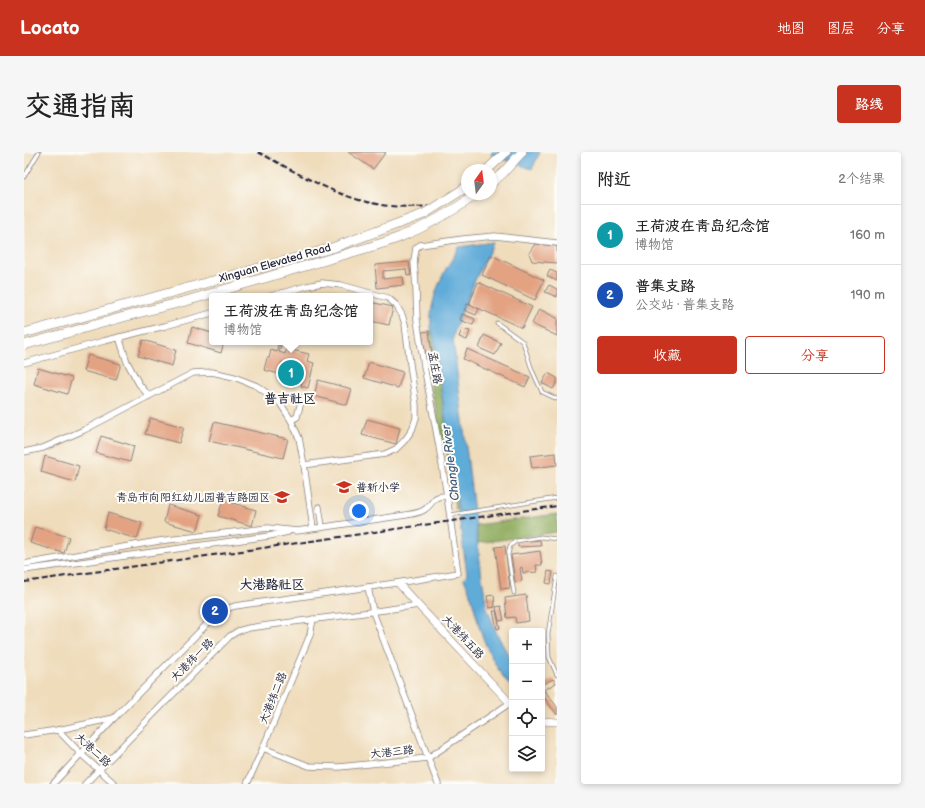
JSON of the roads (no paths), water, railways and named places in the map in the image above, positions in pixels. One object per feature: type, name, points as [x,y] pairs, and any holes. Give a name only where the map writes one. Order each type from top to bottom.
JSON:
[{"type":"highway","points":[[493,164],[506,152]]},
{"type":"highway","points":[[497,178],[522,152]]},
{"type":"highway","name":"Xinguan Elevated Road","points":[[24,333],[332,248],[424,214],[461,191]]},
{"type":"highway","name":"Xinguan Elevated Road","points":[[213,293],[400,237],[426,225],[468,200]]},
{"type":"highway","name":"Xinguan Elevated Road","points":[[24,345],[209,294]]},
{"type":"street","name":"孟庄路","points":[[399,584],[458,573],[439,446],[417,320],[414,261],[416,248],[420,245],[463,238],[495,236],[557,243]]},
{"type":"street","points":[[281,293],[322,283],[342,285],[370,293]]},
{"type":"street","points":[[304,465],[385,454],[396,449],[412,430],[416,418],[416,405],[405,324],[396,305],[388,298],[373,294]]},
{"type":"street","points":[[24,363],[209,314]]},
{"type":"street","points":[[119,337],[127,362],[139,384],[149,396]]},
{"type":"street","points":[[24,452],[43,448],[84,430],[193,373],[212,372],[234,377],[257,386],[280,402],[291,420],[299,438],[313,528]]},
{"type":"street","points":[[291,420],[296,417],[302,398]]},
{"type":"street","points":[[24,570],[269,536],[313,528],[406,515],[423,511],[430,506],[435,498],[447,496]]},
{"type":"street","points":[[319,507],[322,527]]},
{"type":"street","points":[[24,564],[159,541],[268,528],[297,531]]},
{"type":"street","points":[[52,784],[114,718],[213,618],[226,609],[235,606],[399,584]]},
{"type":"street","name":"大港纬五路","points":[[399,584],[509,702]]},
{"type":"street","points":[[368,587],[373,612],[438,784]]},
{"type":"street","name":"大港纬一路","points":[[85,784],[230,636],[238,631],[249,628],[418,605]]},
{"type":"street","name":"大港纬二路","points":[[247,784],[310,635],[313,619]]},
{"type":"street","name":"大港三路","points":[[263,748],[309,766],[339,767],[428,758],[509,705]]},
{"type":"street","points":[[24,735],[58,730],[114,718]]},
{"type":"street","points":[[545,721],[557,722]]},
{"type":"street","name":"大港二路","points":[[58,730],[81,754],[115,784]]},
{"type":"lane","points":[[24,177],[39,152]]},
{"type":"lane","points":[[497,323],[523,342],[532,370],[542,392],[557,399]]},
{"type":"lane","points":[[450,515],[557,498]]},
{"type":"lane","points":[[514,594],[508,555],[510,546],[516,540],[541,538],[557,539]]},
{"type":"lane","points":[[557,576],[548,634],[549,657],[557,675]]},
{"type":"water","points":[[492,152],[540,152],[532,169],[491,155]]},
{"type":"water","points":[[494,242],[476,278],[455,329],[453,339],[482,578],[487,608],[497,634],[509,656],[509,684],[497,668],[486,644],[464,579],[467,574],[434,339],[431,327],[431,312],[434,297],[446,269],[459,247]]},
{"type":"railway","points":[[258,152],[327,188],[356,199],[388,206],[438,206]]},
{"type":"railway","points":[[24,582],[557,506]]},
{"type":"place","name":"王荷波在青岛纪念馆","points":[[291,373]]},
{"type":"place","name":"普新小学","points":[[344,487]]},
{"type":"place","name":"青岛市向阳红幼儿园普吉路园区","points":[[282,497]]},
{"type":"place","name":"普集支路","points":[[215,611]]},
{"type":"district","name":"普吉社区","points":[[290,399]]},
{"type":"district","name":"大港路社区","points":[[272,585]]},
{"type":"water label","name":"Changle River","points":[[451,463]]}]
